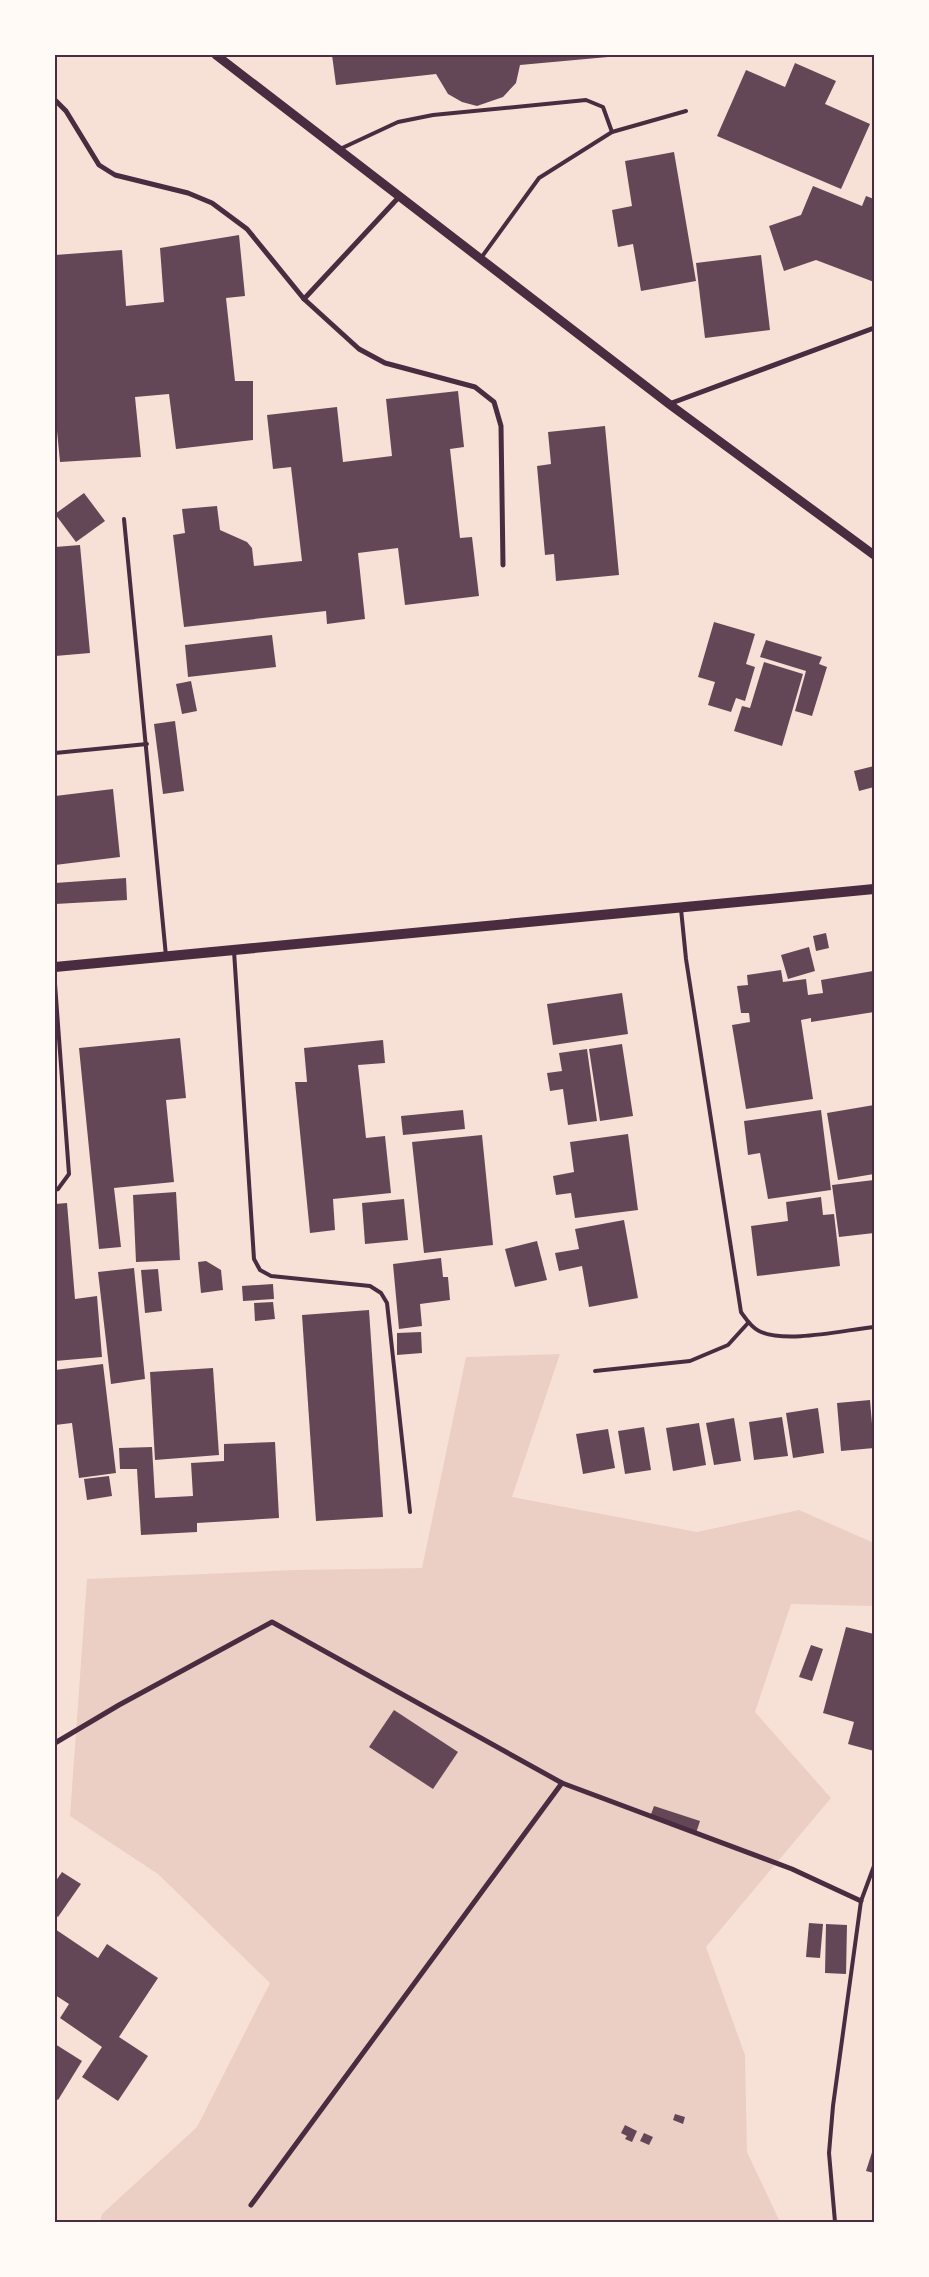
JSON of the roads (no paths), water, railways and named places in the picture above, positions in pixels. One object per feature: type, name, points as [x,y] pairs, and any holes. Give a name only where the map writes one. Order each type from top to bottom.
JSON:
[{"type":"main road","points":[[55,967],[874,889]]},
{"type":"street","points":[[216,55],[479,260],[669,404],[874,555]]},
{"type":"street","points":[[55,100],[66,111],[99,166],[115,175],[188,193],[212,203],[247,229],[304,299],[359,350],[385,363],[475,387],[494,402],[501,426],[503,565]]},
{"type":"street","points":[[304,299],[398,197]]},
{"type":"street","points":[[669,404],[874,328]]},
{"type":"street","points":[[55,1743],[119,1705],[272,1622],[562,1783],[792,1869],[860,1901]]},
{"type":"street","points":[[251,2205],[562,1783]]},
{"type":"lane","points":[[338,150],[398,122],[433,115],[586,100],[603,108],[612,132]]},
{"type":"lane","points":[[479,260],[539,178],[612,132],[686,111]]},
{"type":"lane","points":[[124,519],[166,956]]},
{"type":"lane","points":[[55,753],[147,744]]},
{"type":"lane","points":[[681,908],[686,960],[741,1312],[748,1323],[760,1331],[792,1337],[874,1327]]},
{"type":"lane","points":[[234,949],[254,1259],[260,1270],[271,1276],[370,1286],[381,1292],[386,1303],[410,1512]]},
{"type":"lane","points":[[55,984],[69,1174],[58,1189],[55,1190]]},
{"type":"lane","points":[[595,1371],[690,1361],[728,1345],[748,1323]]},
{"type":"lane","points":[[835,2222],[829,2153],[833,2106],[860,1901],[874,1866]]}]
